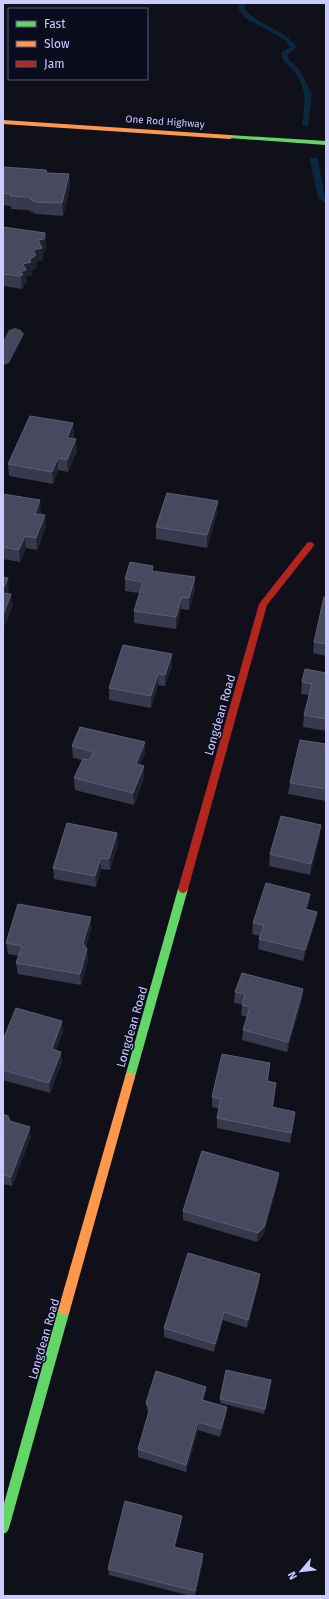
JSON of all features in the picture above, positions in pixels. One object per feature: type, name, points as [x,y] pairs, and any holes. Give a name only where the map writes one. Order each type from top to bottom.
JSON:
[{"type":"street","name":"One Rod Highway","points":[[3,122],[326,144]]},
{"type":"street","points":[[3,359],[15,334]]},
{"type":"street","name":"Longdean Road","points":[[3,1528],[264,604],[310,545]]},
{"type":"building","points":[[3,167],[46,170],[47,173],[69,174],[62,203],[35,202],[28,197],[10,196],[11,194],[3,193]]},
{"type":"building","points":[[3,227],[45,233],[44,239],[38,240],[42,248],[33,250],[36,255],[29,260],[31,262],[23,264],[26,270],[19,272],[23,274],[21,276],[3,274]]},
{"type":"building","points":[[30,416],[73,423],[67,438],[76,439],[67,460],[58,458],[52,472],[8,464]]},
{"type":"building","points":[[167,493],[218,501],[207,535],[156,527]]},
{"type":"building","points":[[3,494],[40,500],[35,514],[45,515],[36,538],[25,536],[19,550],[3,547]]},
{"type":"building","points":[[130,562],[153,566],[152,571],[195,577],[189,598],[182,597],[176,617],[134,611],[143,582],[125,579]]},
{"type":"building","points":[[3,577],[8,578],[3,589]]},
{"type":"building","points":[[3,593],[11,594],[3,615]]},
{"type":"building","points":[[324,597],[326,597],[326,644],[314,642]]},
{"type":"building","points":[[123,645],[172,654],[165,675],[158,674],[151,696],[109,688]]},
{"type":"building","points":[[305,669],[326,673],[326,719],[304,715],[312,684],[302,682]]},
{"type":"building","points":[[80,727],[145,742],[136,764],[144,766],[133,793],[74,778],[83,759],[90,760],[93,752],[72,746]]},
{"type":"building","points":[[300,740],[326,744],[326,789],[290,783]]},
{"type":"building","points":[[281,816],[321,825],[311,864],[270,854]]},
{"type":"building","points":[[67,823],[117,833],[109,859],[101,858],[95,876],[53,868]]},
{"type":"building","points":[[266,883],[310,894],[305,909],[317,912],[305,950],[259,939],[264,925],[253,923]]},
{"type":"building","points":[[18,904],[91,917],[83,943],[87,949],[80,974],[16,963],[22,946],[6,943]]},
{"type":"building","points":[[242,973],[303,989],[288,1042],[243,1030],[250,1007],[242,1005],[245,994],[235,992]]},
{"type":"building","points":[[16,1008],[62,1021],[52,1049],[61,1052],[49,1083],[3,1070],[3,1040]]},
{"type":"building","points":[[222,1054],[270,1063],[267,1081],[276,1083],[272,1107],[295,1112],[291,1133],[217,1118],[221,1099],[212,1097]]},
{"type":"building","points":[[3,1114],[8,1116],[10,1121],[30,1127],[11,1177],[3,1175]]},
{"type":"building","points":[[202,1151],[279,1173],[264,1227],[258,1233],[183,1211]]},
{"type":"building","points":[[188,1253],[260,1274],[248,1320],[224,1312],[215,1344],[164,1328]]},
{"type":"building","points":[[226,1370],[271,1380],[265,1409],[220,1399]]},
{"type":"building","points":[[156,1371],[206,1387],[202,1400],[227,1407],[221,1429],[198,1422],[186,1465],[138,1449],[150,1408],[146,1403]]},
{"type":"building","points":[[125,1501],[182,1516],[174,1547],[203,1554],[195,1591],[108,1569]]},
{"type":"waterway","points":[[243,3],[241,8],[247,17],[286,38],[294,47],[284,53],[286,61],[296,69],[309,94],[306,125]]},
{"type":"waterway","points":[[314,160],[322,198],[326,202]]},
{"type":"traffic: fast","points":[[230,137],[326,143]]},
{"type":"traffic: fast","points":[[130,1077],[183,889]]},
{"type":"traffic: fast","points":[[3,1528],[64,1310]]},
{"type":"traffic: slow","points":[[3,122],[230,137]]},
{"type":"traffic: slow","points":[[64,1310],[130,1077]]},
{"type":"traffic: jam","points":[[183,889],[263,604],[310,545]]}]
